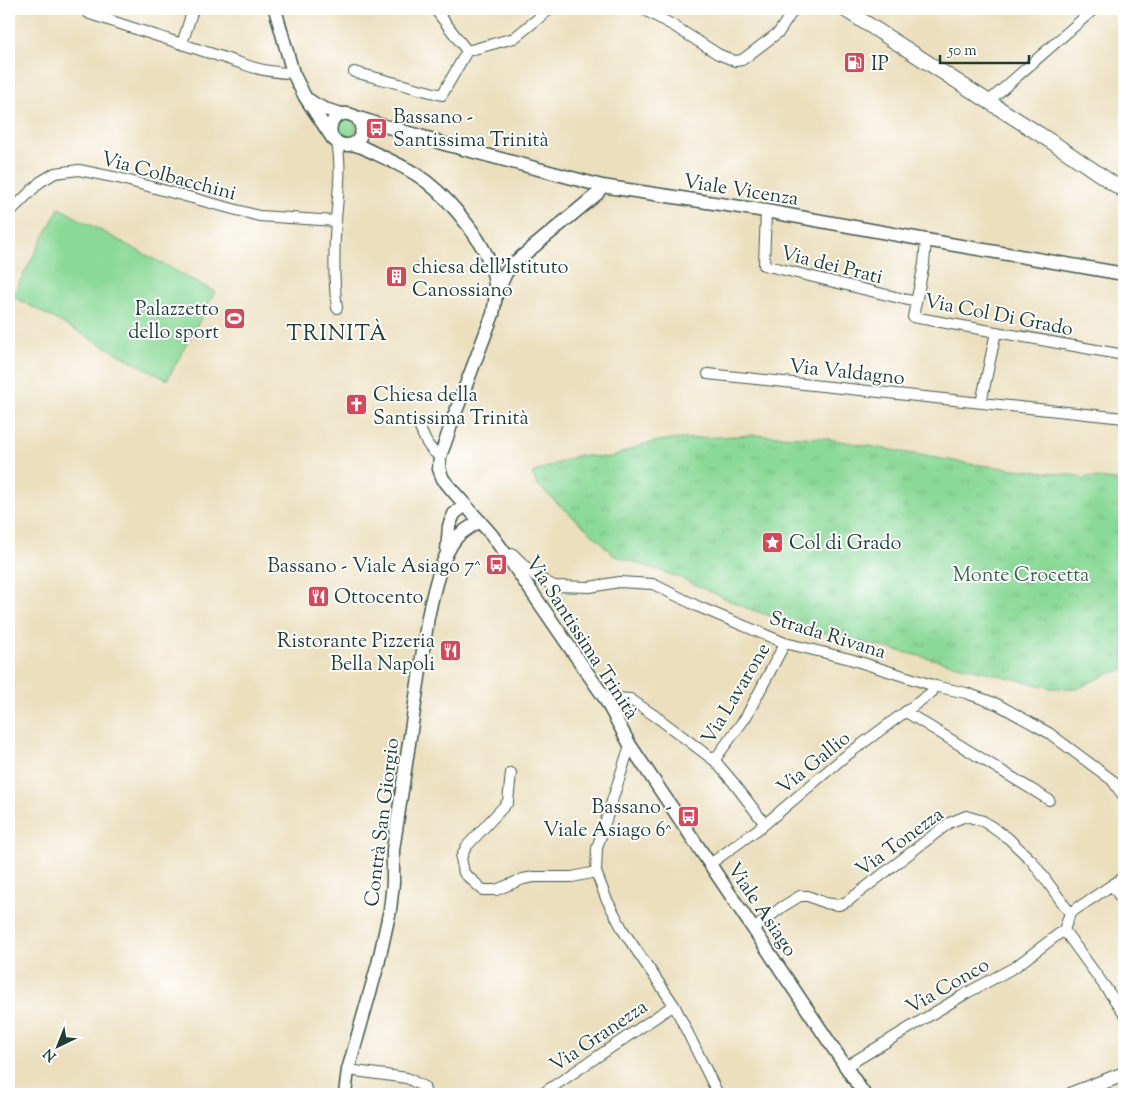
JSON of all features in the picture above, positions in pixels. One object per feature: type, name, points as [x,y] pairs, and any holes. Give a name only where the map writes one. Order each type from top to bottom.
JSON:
[{"type":"main road","points":[[844,9],[1058,146],[1124,191]]},
{"type":"main road","points":[[1072,1094],[1124,1074]]},
{"type":"street","points":[[83,9],[90,14],[258,70],[293,73]]},
{"type":"street","points":[[182,44],[193,9]]},
{"type":"street","points":[[275,9],[293,73],[305,97],[342,142],[374,153],[425,181],[455,209],[492,260],[499,265],[514,262]]},
{"type":"street","points":[[435,9],[468,51]]},
{"type":"street","points":[[354,72],[442,95],[468,51],[514,38],[550,9]]},
{"type":"street","points":[[643,9],[718,54],[735,60],[742,60],[779,32],[794,9]]},
{"type":"street","points":[[988,102],[1094,9]]},
{"type":"street","points":[[305,97],[316,105],[330,111],[357,118],[362,127],[362,132],[357,142],[342,142]]},
{"type":"street","points":[[337,308],[334,278],[339,161],[342,142],[331,124],[337,116],[342,114]]},
{"type":"street","name":"Viale Vicenza","points":[[357,118],[434,140],[441,144],[602,186],[766,211],[1124,274]]},
{"type":"street","name":"Via Colbacchini","points":[[9,213],[40,182],[55,173],[79,170],[128,180],[259,216],[336,222]]},
{"type":"street","name":"Via Santissima Trinità","points":[[602,186],[597,194],[514,262],[506,273],[496,295],[493,314],[486,336],[464,387],[440,456],[438,469],[443,479],[491,534],[507,556],[604,697],[630,745],[597,848],[596,872],[606,898],[624,932],[674,1005],[718,1094]]},
{"type":"street","name":"Via dei Prati","points":[[766,211],[764,265],[916,302]]},
{"type":"street","name":"Via Col Di Grado","points":[[926,240],[924,264],[913,317],[1124,355]]},
{"type":"street","points":[[485,251],[491,265],[496,295]]},
{"type":"street","points":[[981,403],[996,332]]},
{"type":"street","name":"Via Valdagno","points":[[708,374],[1124,418]]},
{"type":"street","points":[[419,426],[429,448],[434,454],[440,456]]},
{"type":"street","name":"Contrà San Giorgio","points":[[345,1094],[348,1070],[378,964],[390,910],[393,884],[393,850],[428,617],[446,553],[449,526],[454,514],[465,505]]},
{"type":"street","name":"Contrà San Giorgio","points":[[446,553],[461,534],[480,521]]},
{"type":"street","name":"Strada Rivana","points":[[507,556],[513,554],[535,576],[554,586],[590,587],[619,582],[653,584],[699,607],[785,643],[850,659],[935,686],[966,692],[997,704],[1050,733],[1112,780],[1124,797]]},
{"type":"street","name":"Via Lavarone","points":[[715,761],[746,717],[785,643]]},
{"type":"street","name":"Via Gallio","points":[[710,864],[765,824],[843,758],[932,692],[935,686]]},
{"type":"street","name":"Via Lavarone","points":[[604,697],[630,699],[715,761],[765,824]]},
{"type":"street","points":[[906,712],[1049,800]]},
{"type":"street","name":"Viale Asiago","points":[[630,745],[864,1094]]},
{"type":"street","points":[[511,773],[508,802],[466,846],[460,858],[464,873],[483,890],[496,890],[522,879],[534,877],[572,877],[596,872]]},
{"type":"street","name":"Via Tonezza","points":[[754,929],[782,907],[800,896],[808,896],[825,904],[839,906],[949,823],[966,816],[983,821],[1008,838],[1032,861],[1070,913]]},
{"type":"street","points":[[1124,877],[1070,913],[1064,930],[1124,1013]]},
{"type":"street","points":[[1112,885],[1124,903]]},
{"type":"street","name":"Via Conco","points":[[845,1067],[965,994],[1015,967],[1064,930]]},
{"type":"street","name":"Via Granezza","points":[[542,1094],[674,1005]]},
{"type":"street","points":[[348,1070],[408,1078],[424,1087],[426,1094]]},
{"type":"green space","points":[[346,119],[353,122],[356,129],[353,136],[346,139],[339,136],[336,129],[339,122]]},
{"type":"green space","points":[[59,208],[215,292],[167,380],[12,296]]},
{"type":"green space","name":"Monte Crocetta","points":[[754,435],[823,438],[971,464],[1124,481],[1124,670],[1107,674],[1079,688],[1051,688],[821,632],[746,608],[678,577],[613,555],[536,483],[532,473],[579,455],[609,458],[644,444],[664,440]]},
{"type":"place","name":"IP","points":[[855,63]]},
{"type":"place","name":"Bassano - Santissima Trinità","points":[[377,128]]},
{"type":"place","name":"chiesa dell'Istituto Canossiano","points":[[396,277]]},
{"type":"place","name":"Palazzetto dello sport","points":[[235,319]]},
{"type":"place","name":"Chiesa della Santissima Trinità","points":[[357,405]]},
{"type":"place","name":"Col di Grado","points":[[773,542]]},
{"type":"place","name":"Bassano - Viale Asiago 7^","points":[[497,565]]},
{"type":"place","name":"Ottocento","points":[[318,596]]},
{"type":"place","name":"Ristorante Pizzeria Bella Napoli","points":[[451,651]]},
{"type":"place","name":"Bassano - Viale Asiago 6^","points":[[688,817]]},
{"type":"district","name":"TRINITÀ","points":[[337,332]]}]
